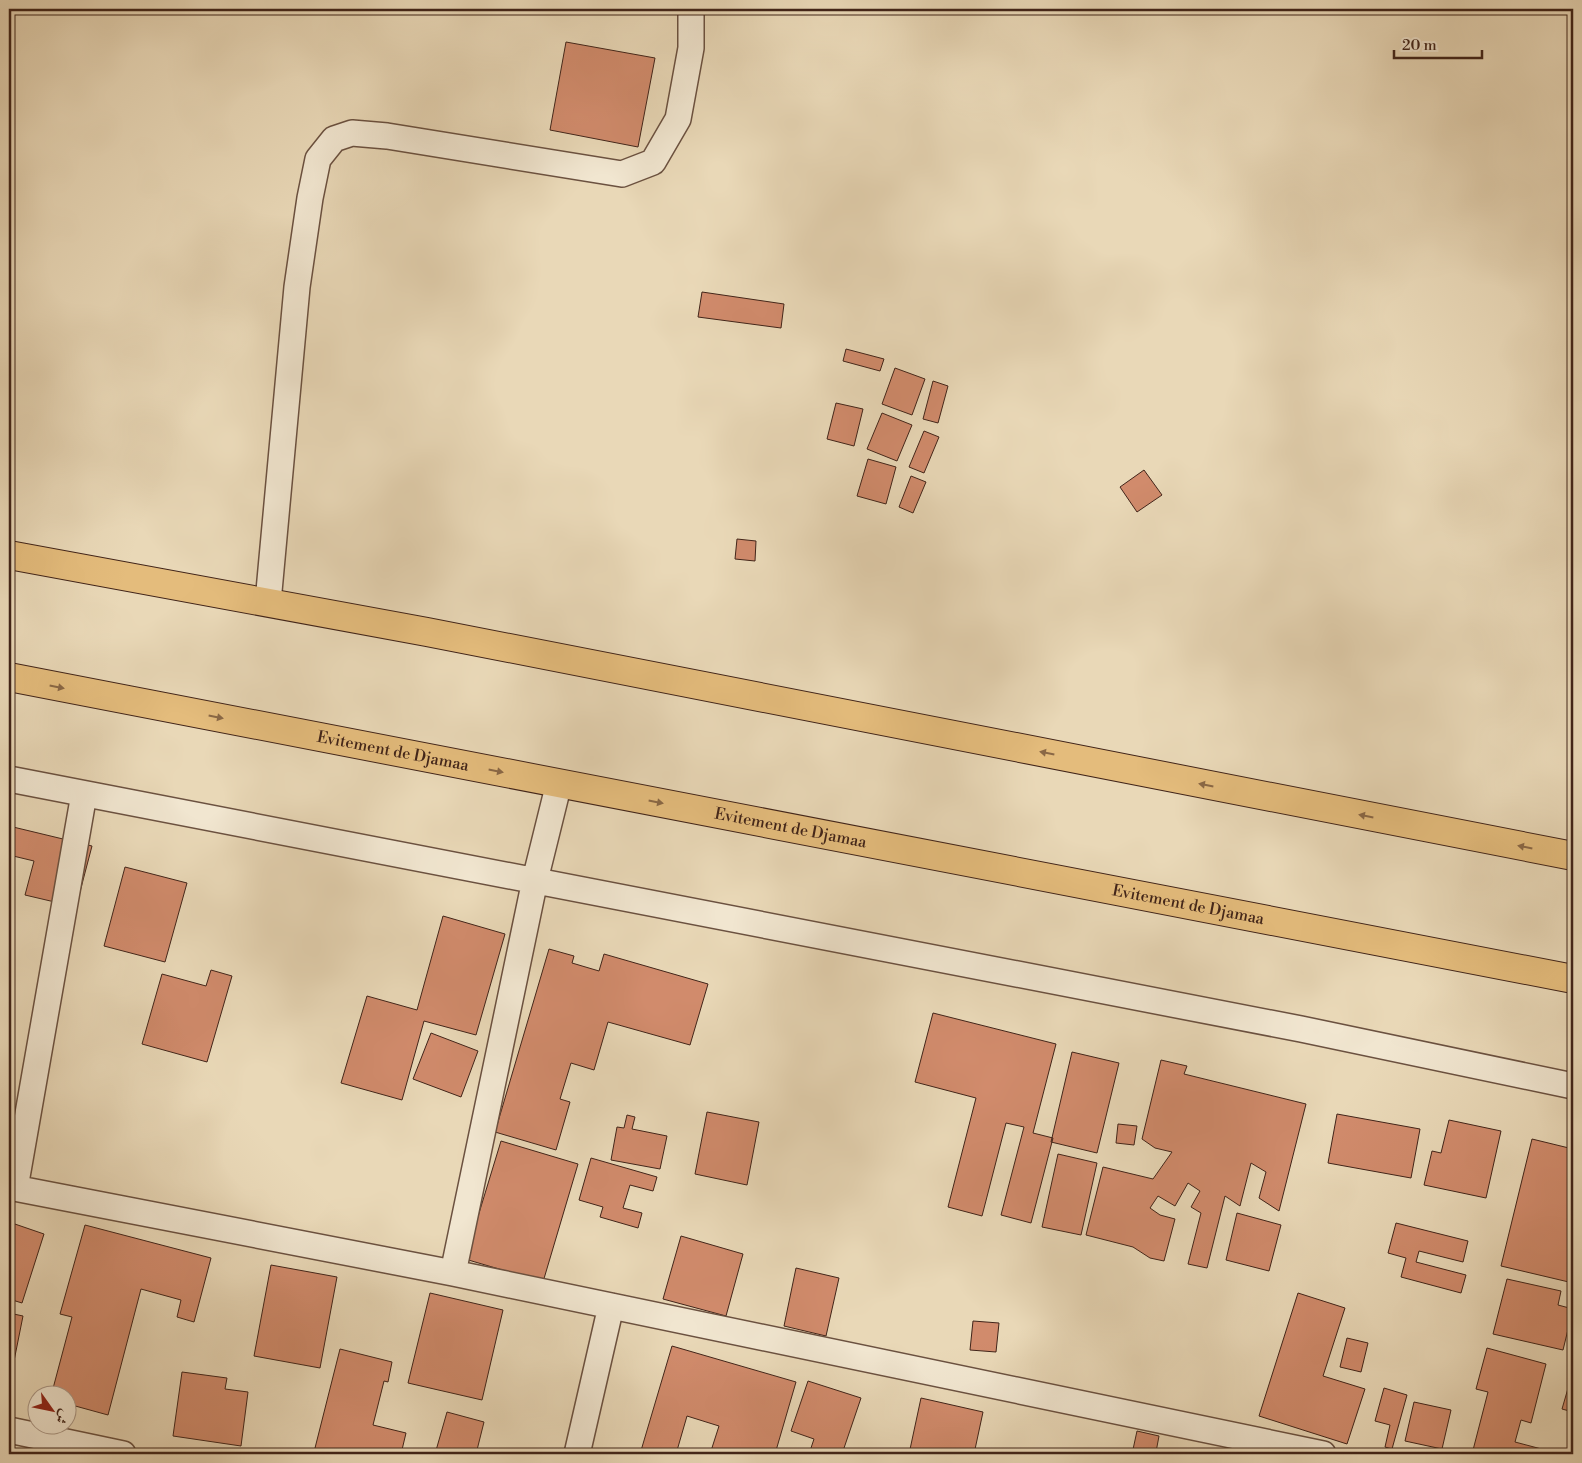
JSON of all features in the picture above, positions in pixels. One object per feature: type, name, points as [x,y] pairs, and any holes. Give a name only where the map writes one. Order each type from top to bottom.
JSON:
[{"type":"main road","points":[[9,555],[268,602],[1573,856]]},
{"type":"main road","name":"Evitement de Djamaa","points":[[9,677],[1573,979]]},
{"type":"street","points":[[268,602],[297,287],[310,198],[318,159],[334,138],[352,133],[387,136],[622,174],[653,162],[678,119],[691,48],[692,9]]},
{"type":"street","points":[[9,778],[1301,1029],[1573,1086]]},
{"type":"street","points":[[453,1273],[535,880],[559,784]]},
{"type":"street","points":[[84,794],[12,1188],[453,1273],[1315,1453]]},
{"type":"street","points":[[577,1454],[611,1306]]},
{"type":"street","points":[[9,1430],[123,1454]]},
{"type":"building","points":[[566,42],[655,58],[638,147],[550,130]]},
{"type":"building","points":[[702,292],[784,304],[781,328],[698,317]]},
{"type":"building","points":[[846,349],[884,359],[880,371],[843,361]]},
{"type":"building","points":[[895,368],[925,379],[912,415],[882,404]]},
{"type":"building","points":[[933,381],[948,386],[938,423],[923,419]]},
{"type":"building","points":[[836,403],[863,409],[854,446],[827,439]]},
{"type":"building","points":[[882,413],[912,425],[897,461],[867,449]]},
{"type":"building","points":[[924,431],[939,437],[924,473],[909,467]]},
{"type":"building","points":[[868,459],[896,467],[886,504],[857,496]]},
{"type":"building","points":[[1144,470],[1162,495],[1137,512],[1120,487]]},
{"type":"building","points":[[911,476],[926,482],[913,513],[899,507]]},
{"type":"building","points":[[737,539],[756,541],[755,561],[735,559]]},
{"type":"building","points":[[9,826],[92,846],[76,907],[25,895],[34,861],[9,855]]},
{"type":"building","points":[[125,867],[187,883],[165,962],[104,946]]},
{"type":"building","points":[[443,916],[505,934],[476,1035],[424,1021],[402,1100],[341,1083],[367,996],[417,1010]]},
{"type":"building","points":[[549,949],[574,956],[572,963],[599,971],[604,954],[708,984],[690,1045],[608,1022],[594,1070],[571,1063],[560,1099],[570,1102],[556,1150],[495,1132]]},
{"type":"building","points":[[211,970],[232,976],[207,1062],[142,1044],[162,974],[206,986]]},
{"type":"building","points":[[933,1013],[1056,1044],[1033,1133],[1053,1138],[1031,1223],[1001,1215],[1024,1127],[1006,1123],[982,1216],[948,1207],[976,1098],[915,1082]]},
{"type":"building","points":[[431,1033],[478,1051],[461,1097],[413,1079]]},
{"type":"building","points":[[1072,1052],[1119,1063],[1097,1153],[1051,1142]]},
{"type":"building","points":[[1161,1060],[1187,1066],[1184,1074],[1306,1104],[1279,1211],[1259,1198],[1266,1172],[1251,1163],[1240,1206],[1225,1196],[1207,1268],[1188,1264],[1201,1213],[1191,1207],[1200,1191],[1188,1183],[1175,1206],[1158,1196],[1150,1208],[1160,1215],[1175,1219],[1164,1261],[1150,1258],[1133,1247],[1086,1235],[1103,1167],[1153,1179],[1172,1152],[1155,1148],[1142,1139]]},
{"type":"building","points":[[707,1112],[759,1122],[747,1185],[695,1174]]},
{"type":"building","points":[[1337,1114],[1420,1129],[1411,1178],[1328,1163]]},
{"type":"building","points":[[627,1115],[635,1117],[632,1129],[667,1136],[660,1169],[611,1160],[617,1127],[624,1128]]},
{"type":"building","points":[[1449,1120],[1501,1131],[1486,1198],[1424,1185],[1432,1151],[1441,1153]]},
{"type":"building","points":[[1118,1124],[1137,1126],[1134,1145],[1116,1143]]},
{"type":"building","points":[[1532,1139],[1573,1149],[1573,1283],[1501,1266]]},
{"type":"building","points":[[501,1141],[578,1164],[543,1282],[465,1259]]},
{"type":"building","points":[[1058,1154],[1097,1163],[1081,1235],[1042,1227]]},
{"type":"building","points":[[591,1158],[657,1177],[653,1191],[630,1185],[623,1208],[642,1213],[638,1228],[600,1217],[603,1207],[579,1200]]},
{"type":"building","points":[[1237,1213],[1281,1225],[1269,1271],[1226,1260]]},
{"type":"building","points":[[9,1222],[44,1234],[22,1303],[9,1299]]},
{"type":"building","points":[[1396,1223],[1468,1241],[1463,1262],[1419,1251],[1416,1262],[1466,1275],[1461,1293],[1401,1277],[1406,1258],[1388,1253]]},
{"type":"building","points":[[85,1225],[211,1258],[194,1322],[177,1317],[181,1300],[141,1289],[108,1415],[78,1407],[78,1386],[54,1386],[72,1317],[60,1314]]},
{"type":"building","points":[[681,1236],[743,1254],[726,1316],[663,1299]]},
{"type":"building","points":[[271,1265],[337,1277],[320,1368],[254,1356]]},
{"type":"building","points":[[796,1268],[839,1278],[826,1336],[784,1326]]},
{"type":"building","points":[[1507,1279],[1561,1291],[1558,1305],[1573,1309],[1563,1350],[1493,1334]]},
{"type":"building","points":[[430,1293],[503,1310],[482,1400],[408,1383]]},
{"type":"building","points":[[1298,1293],[1345,1308],[1323,1376],[1365,1389],[1347,1444],[1259,1416]]},
{"type":"building","points":[[9,1313],[23,1316],[9,1386]]},
{"type":"building","points":[[973,1321],[999,1323],[996,1352],[970,1350]]},
{"type":"building","points":[[1347,1338],[1368,1343],[1361,1372],[1340,1367]]},
{"type":"building","points":[[672,1346],[796,1382],[775,1454],[710,1454],[719,1426],[687,1416],[676,1454],[640,1454]]},
{"type":"building","points":[[1487,1348],[1546,1364],[1531,1423],[1521,1420],[1515,1442],[1549,1451],[1548,1454],[1472,1454],[1488,1392],[1476,1389]]},
{"type":"building","points":[[340,1349],[392,1362],[388,1382],[384,1381],[373,1425],[406,1433],[401,1454],[381,1449],[379,1454],[323,1454],[314,1452]]},
{"type":"building","points":[[1573,1371],[1573,1412],[1562,1409]]},
{"type":"building","points":[[182,1372],[227,1378],[225,1389],[248,1392],[241,1446],[173,1436]]},
{"type":"building","points":[[808,1381],[861,1398],[842,1454],[809,1454],[814,1439],[791,1431]]},
{"type":"building","points":[[1384,1388],[1407,1395],[1392,1449],[1385,1447],[1390,1425],[1375,1421]]},
{"type":"building","points":[[921,1398],[983,1412],[974,1454],[909,1454]]},
{"type":"building","points":[[1414,1402],[1451,1410],[1442,1449],[1405,1441]]},
{"type":"building","points":[[447,1412],[484,1422],[476,1454],[435,1454]]},
{"type":"building","points":[[1137,1431],[1159,1436],[1156,1452],[1166,1454],[1132,1454]]}]
